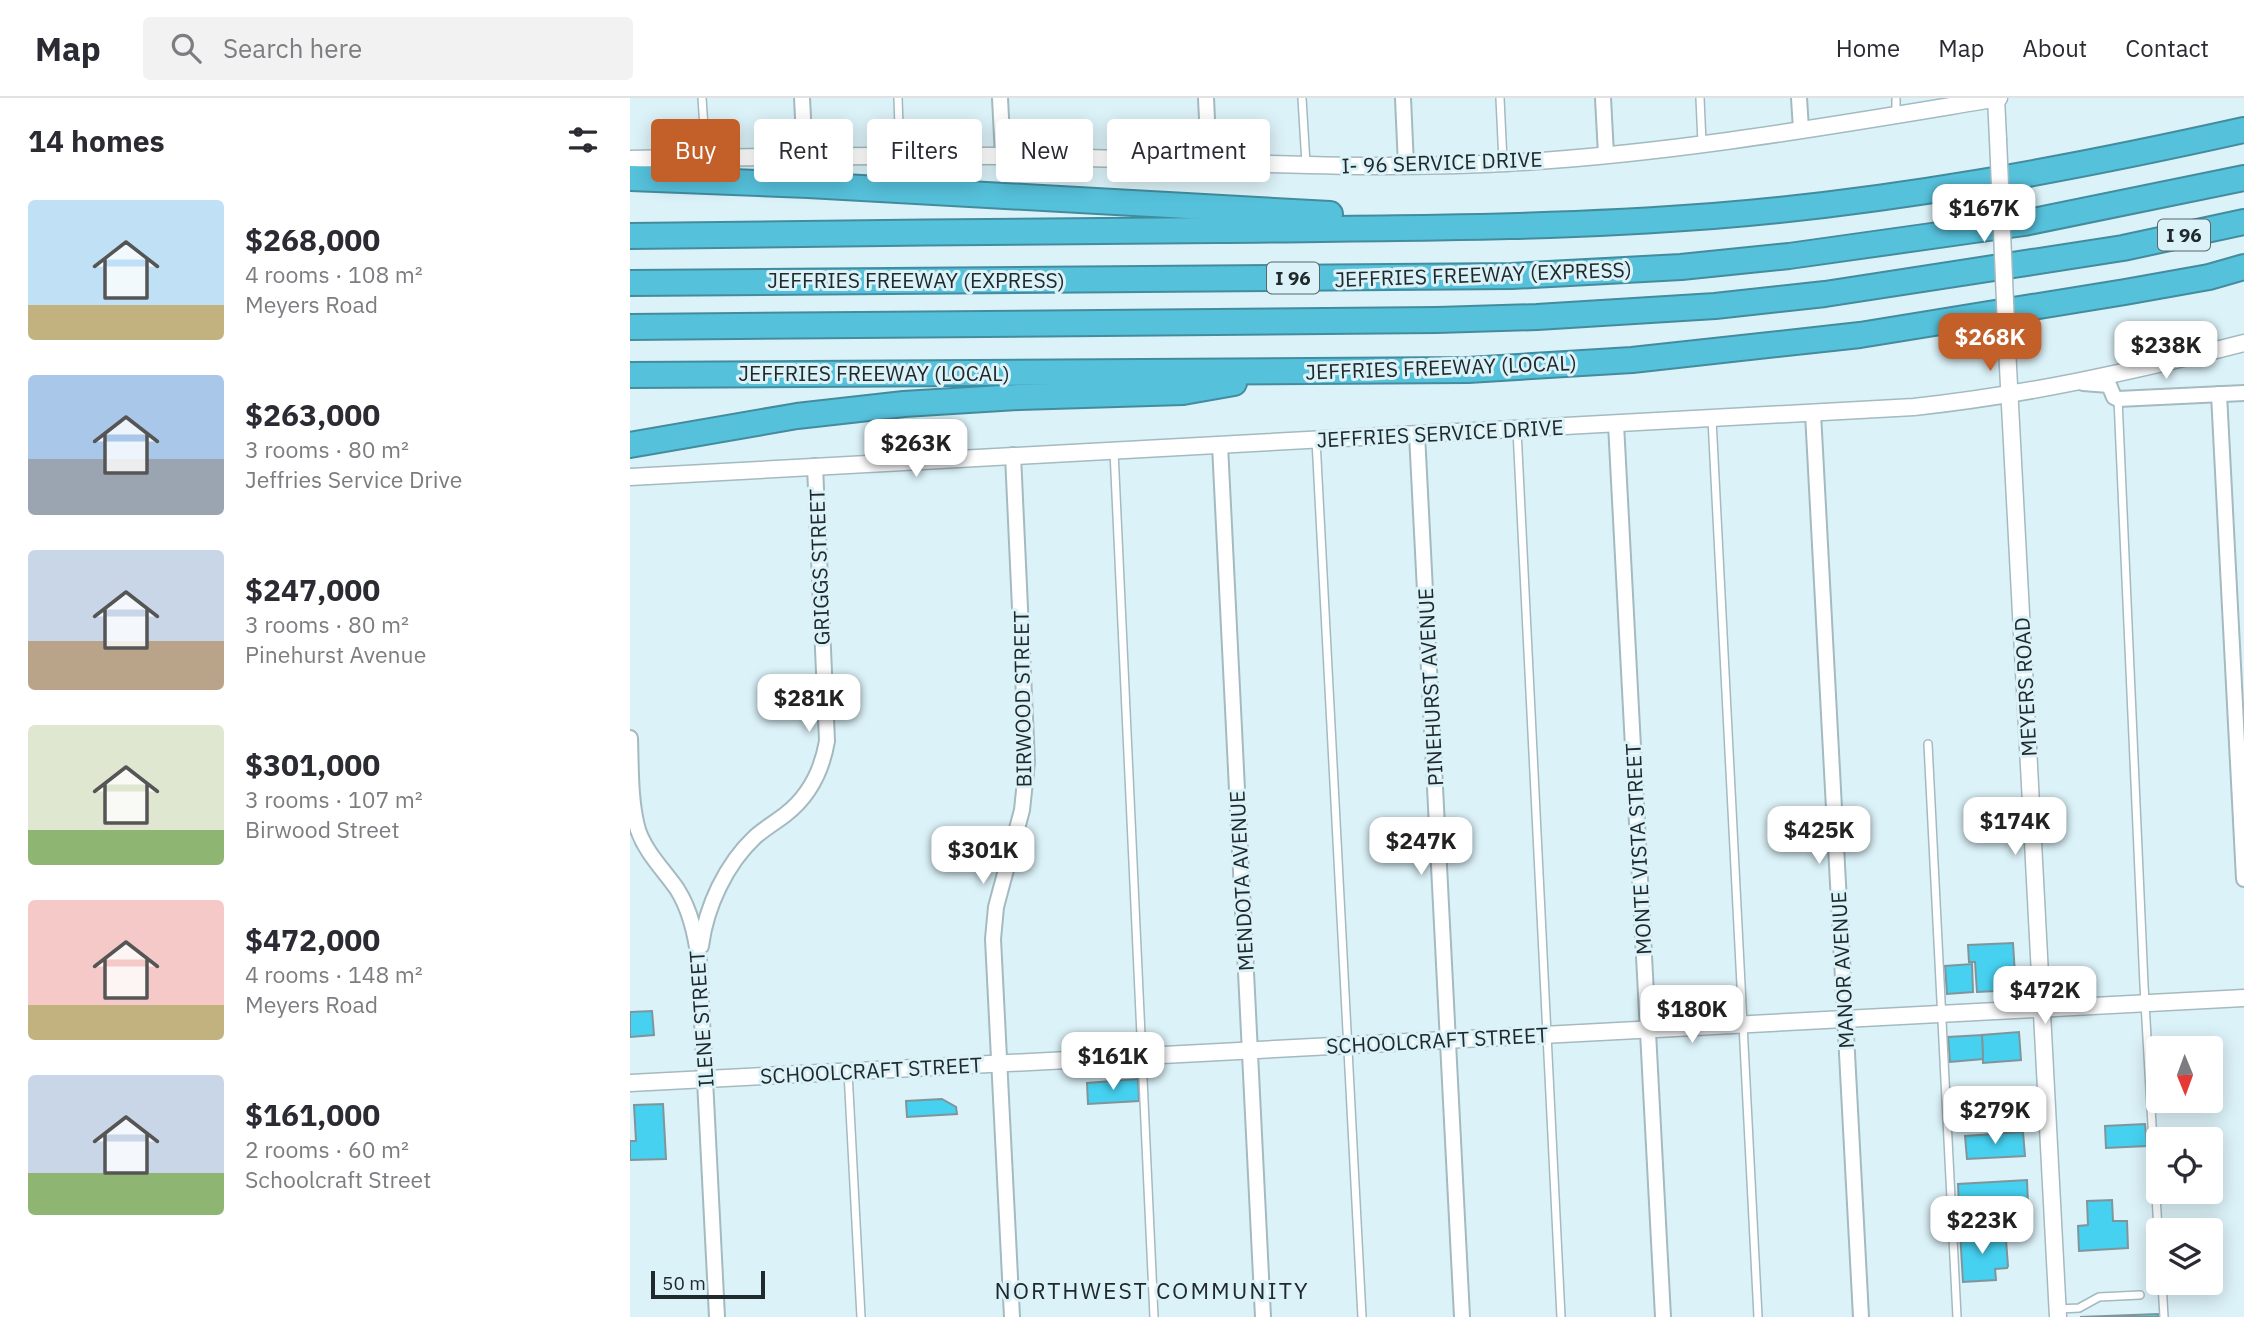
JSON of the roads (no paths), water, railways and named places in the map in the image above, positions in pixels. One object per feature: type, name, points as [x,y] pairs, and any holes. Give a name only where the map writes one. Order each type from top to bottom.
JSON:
[{"type":"highway","points":[[630,236],[1417,228],[1548,225],[1713,216],[1814,205],[2032,173],[2244,130]]},
{"type":"highway","points":[[630,178],[1256,209],[1347,215],[1417,228]]},
{"type":"highway","name":"JEFFRIES FREEWAY (EXPRESS)","points":[[630,283],[1512,276],[1668,268],[1800,255],[2024,223],[2244,178]]},
{"type":"highway","name":"JEFFRIES FREEWAY (EXPRESS)","points":[[630,327],[1437,320],[1715,306],[1825,294],[1931,278],[2123,247],[2244,222]]},
{"type":"highway","name":"JEFFRIES FREEWAY (LOCAL)","points":[[630,375],[1468,370],[1632,360],[1860,335],[2244,269]]},
{"type":"highway","points":[[630,445],[797,416],[904,404],[1183,392],[1299,372]]},
{"type":"street","points":[[802,98],[803,119]]},
{"type":"street","points":[[1000,98],[1001,119]]},
{"type":"street","points":[[1206,98],[1207,119]]},
{"type":"street","points":[[1403,98],[1406,166]]},
{"type":"street","points":[[1603,98],[1606,155]]},
{"type":"street","points":[[1799,98],[1801,130]]},
{"type":"street","name":"I- 96 SERVICE DRIVE","points":[[1270,164],[1406,166],[1503,163],[1606,155],[1703,145],[1801,130],[1896,106],[1997,98]]},
{"type":"street","name":"MEYERS ROAD","points":[[1997,98],[2009,395],[2058,1313]]},
{"type":"street","name":"I- 96 SERVICE DRIVE","points":[[630,159],[651,159]]},
{"type":"street","name":"JEFFRIES SERVICE DRIVE","points":[[630,477],[1914,407],[2078,383],[2244,343]]},
{"type":"street","points":[[2078,383],[2109,385],[2114,397],[2118,399],[2244,393]]},
{"type":"street","points":[[2219,394],[2244,879]]},
{"type":"street","name":"MANOR AVENUE","points":[[1813,414],[1861,1317]]},
{"type":"street","name":"MONTE VISTA STREET","points":[[1616,424],[1662,1317]]},
{"type":"street","name":"PINEHURST AVENUE","points":[[1417,434],[1462,1317]]},
{"type":"street","name":"MENDOTA AVENUE","points":[[1220,445],[1263,1317]]},
{"type":"street","name":"BIRWOOD STREET","points":[[1012,1317],[993,925],[1022,810],[1027,761],[1013,455]]},
{"type":"street","name":"GRIGGS STREET","points":[[699,961],[708,916],[729,869],[755,837],[788,813],[804,797],[825,754],[827,741],[815,466]]},
{"type":"street","name":"ILENE STREET","points":[[630,738],[634,813],[638,830],[647,850],[687,907],[695,931],[699,961],[717,1317]]},
{"type":"street","name":"SCHOOLCRAFT STREET","points":[[630,1083],[2244,998]]},
{"type":"lane","points":[[702,98],[703,119]]},
{"type":"lane","points":[[898,98],[899,119]]},
{"type":"lane","points":[[1303,98],[1306,165]]},
{"type":"lane","points":[[1500,98],[1503,163]]},
{"type":"lane","points":[[1700,98],[1703,145]]},
{"type":"lane","points":[[2118,399],[2157,1218]]},
{"type":"lane","points":[[1712,419],[1758,1317]]},
{"type":"lane","points":[[1517,429],[1561,1317]]},
{"type":"lane","points":[[1316,440],[1362,1317]]},
{"type":"lane","points":[[1114,450],[1154,1317]]},
{"type":"lane","points":[[1928,744],[1957,1317]]},
{"type":"lane","points":[[848,1071],[861,1317]]},
{"type":"lane","points":[[2058,1313],[2079,1308],[2099,1297],[2140,1295]]},
{"type":"lane","points":[[2163,1295],[2164,1317]]},
{"type":"district","name":"NORTHWEST COMMUNITY","points":[[1152,1290]]}]
